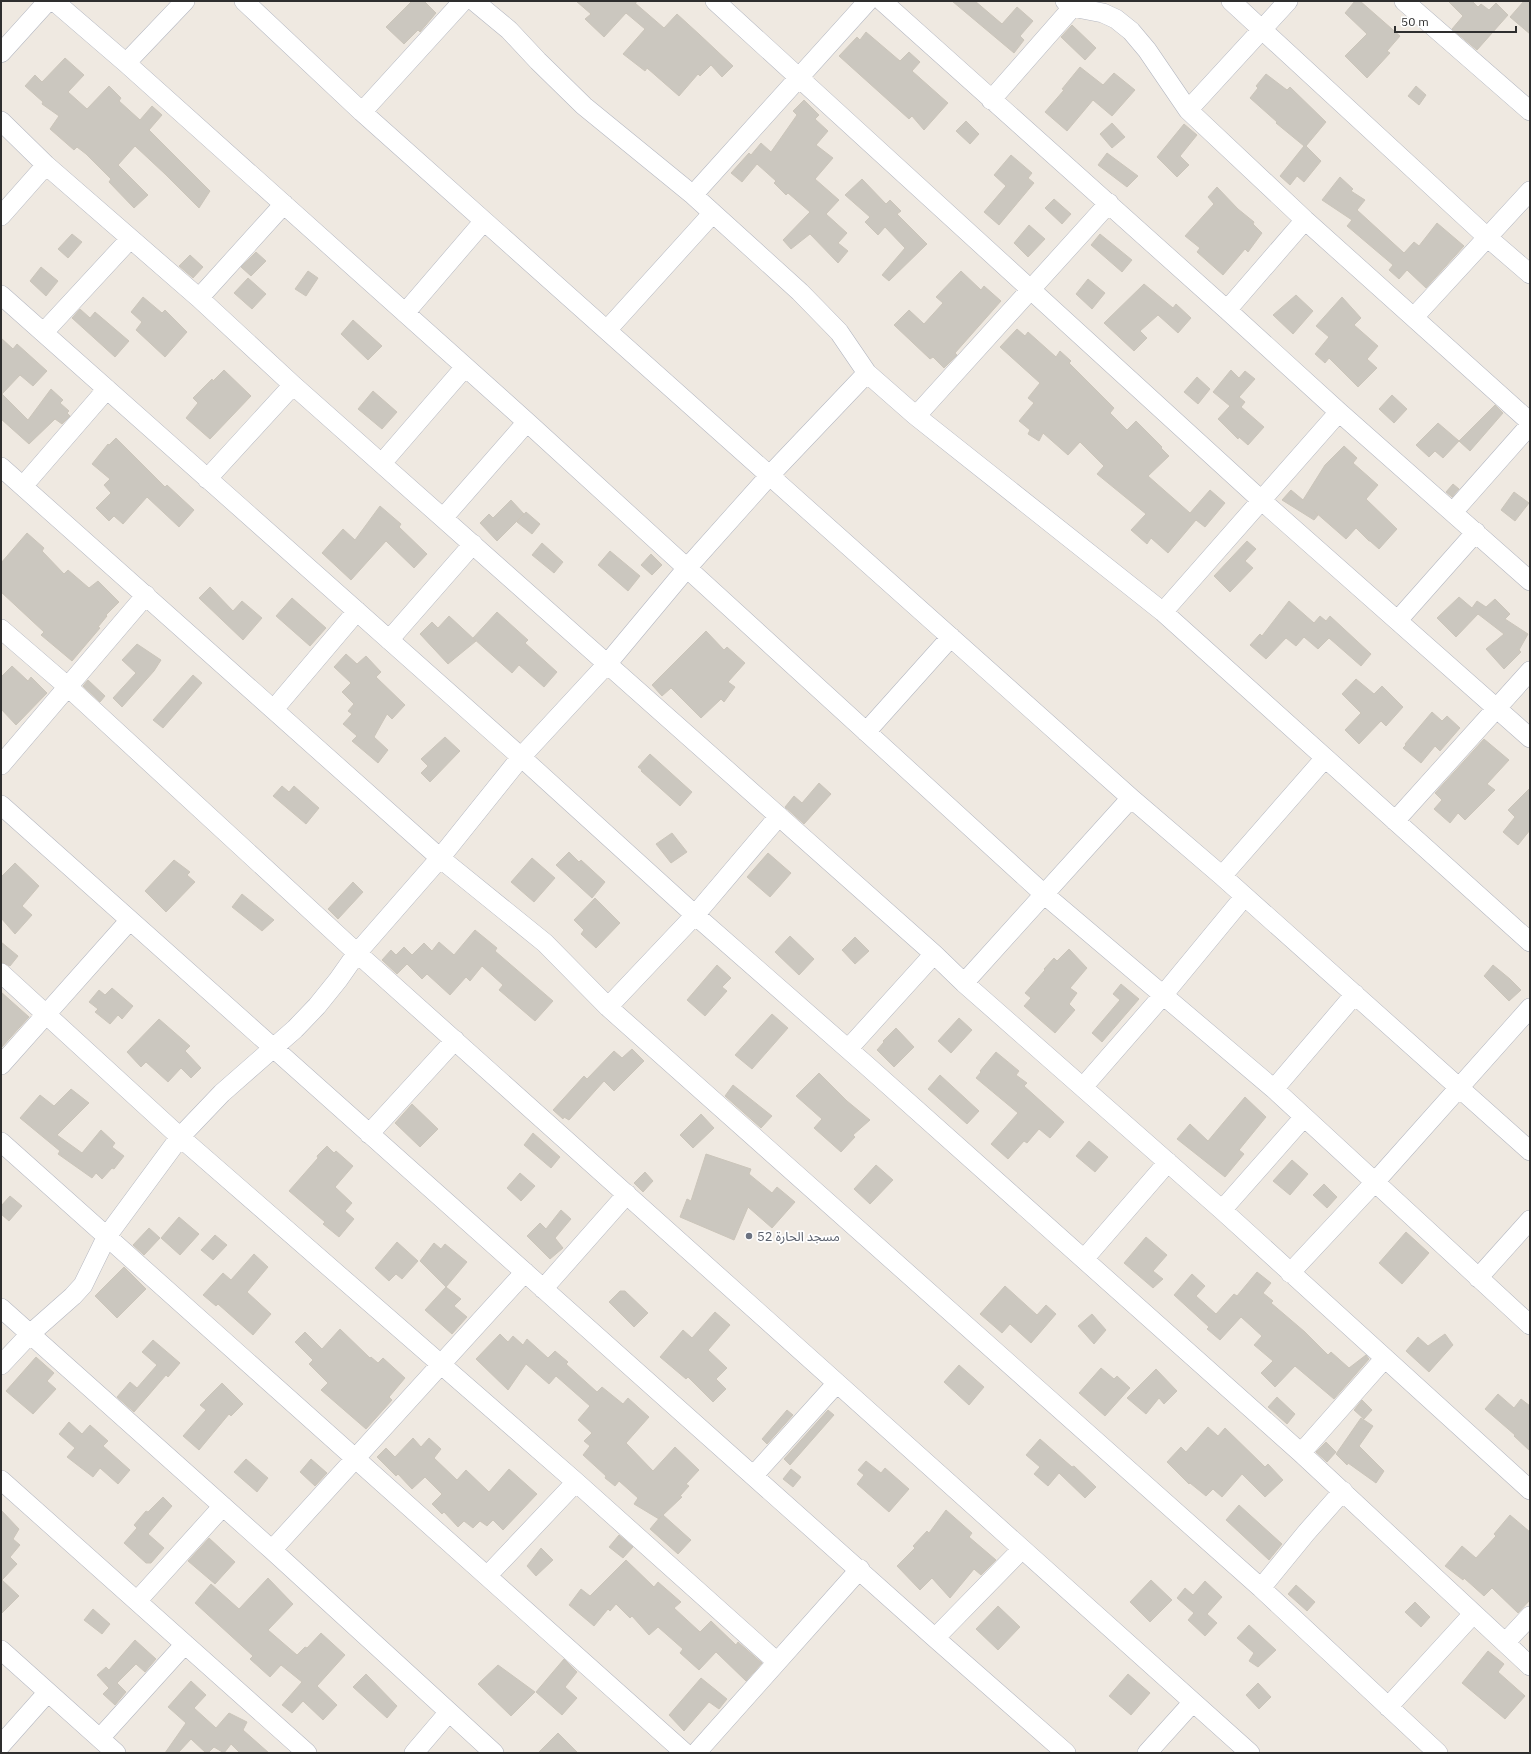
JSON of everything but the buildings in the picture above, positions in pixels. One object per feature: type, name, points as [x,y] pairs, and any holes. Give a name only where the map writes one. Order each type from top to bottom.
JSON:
[{"type":"street","points":[[1,53],[48,1]]},
{"type":"street","points":[[54,1],[126,63],[527,422],[1045,895],[1164,994],[1274,1089],[1530,1325]]},
{"type":"street","points":[[126,63],[185,1]]},
{"type":"street","points":[[244,1],[362,112],[1131,798],[1222,876],[1530,1151]]},
{"type":"street","points":[[362,112],[463,1]]},
{"type":"street","points":[[474,1],[509,30],[584,106],[693,195],[814,307],[839,332],[867,372],[916,416],[1163,612],[1530,942]]},
{"type":"street","points":[[715,1],[1261,500],[1530,738]]},
{"type":"street","points":[[693,195],[868,1]]},
{"type":"street","points":[[882,1],[1339,412],[1530,581]]},
{"type":"street","points":[[1231,1],[1487,237],[1530,274]]},
{"type":"street","points":[[1188,110],[1288,1]]},
{"type":"street","points":[[1404,1],[1530,111]]},
{"type":"street","points":[[991,100],[1072,3],[1116,19],[1131,31],[1147,50],[1188,110],[1305,220],[1530,422]]},
{"type":"street","points":[[1,121],[46,165],[199,298],[293,385],[934,954],[964,983],[1222,1210],[1530,1490]]},
{"type":"street","points":[[1,216],[46,165]]},
{"type":"street","points":[[1414,317],[1530,191]]},
{"type":"street","points":[[199,298],[284,204]]},
{"type":"street","points":[[916,416],[1108,204]]},
{"type":"street","points":[[607,330],[712,214]]},
{"type":"street","points":[[1227,310],[1305,220]]},
{"type":"street","points":[[405,313],[484,221]]},
{"type":"street","points":[[44,332],[130,239]]},
{"type":"street","points":[[1,294],[521,757],[695,915],[848,1049],[1301,1453],[1530,1666]]},
{"type":"street","points":[[382,463],[465,367]]},
{"type":"street","points":[[1,1365],[30,1334],[73,1296],[83,1285],[107,1236],[180,1137],[222,1093],[295,1029],[317,1006],[357,953],[440,858],[521,757],[607,664],[686,568],[770,475],[867,372]]},
{"type":"street","points":[[207,479],[293,385]]},
{"type":"street","points":[[23,486],[107,389]]},
{"type":"street","points":[[1163,612],[1339,412]]},
{"type":"street","points":[[443,518],[527,422]]},
{"type":"street","points":[[1453,512],[1530,425]]},
{"type":"street","points":[[1,466],[440,858],[545,943],[608,1007],[1260,1588],[1438,1753]]},
{"type":"street","points":[[1398,620],[1476,532]]},
{"type":"street","points":[[389,640],[472,544]]},
{"type":"street","points":[[1,766],[67,686],[146,595]]},
{"type":"street","points":[[274,709],[357,611]]},
{"type":"street","points":[[1,629],[67,686],[357,953],[1250,1753]]},
{"type":"street","points":[[866,732],[951,637]]},
{"type":"street","points":[[1395,821],[1530,671]]},
{"type":"street","points":[[1222,876],[1325,758]]},
{"type":"street","points":[[964,983],[1131,798]]},
{"type":"street","points":[[1,805],[272,1048],[1066,1753]]},
{"type":"street","points":[[608,1007],[695,915],[779,816]]},
{"type":"street","points":[[1083,1087],[1164,994],[1244,896]]},
{"type":"street","points":[[1,1065],[130,920]]},
{"type":"street","points":[[848,1049],[934,954]]},
{"type":"street","points":[[1,973],[180,1137],[576,1482],[777,1662]]},
{"type":"street","points":[[1274,1089],[1355,994]]},
{"type":"street","points":[[1290,1273],[1375,1182],[1530,1008]]},
{"type":"street","points":[[369,1134],[455,1040]]},
{"type":"street","points":[[1222,1210],[1304,1117]]},
{"type":"street","points":[[1,1142],[488,1575],[685,1753]]},
{"type":"street","points":[[1084,1259],[1168,1162]]},
{"type":"street","points":[[543,1289],[627,1194]]},
{"type":"street","points":[[1478,1278],[1530,1220]]},
{"type":"street","points":[[272,1550],[525,1272]]},
{"type":"street","points":[[1,1308],[224,1506],[494,1753]]},
{"type":"street","points":[[1301,1453],[1386,1358]]},
{"type":"street","points":[[754,1475],[837,1383]]},
{"type":"street","points":[[1,1480],[307,1753]]},
{"type":"street","points":[[488,1575],[576,1482]]},
{"type":"street","points":[[1260,1588],[1343,1492]]},
{"type":"street","points":[[137,1601],[224,1506]]},
{"type":"street","points":[[935,1638],[1022,1548]]},
{"type":"street","points":[[696,1753],[860,1569]]},
{"type":"street","points":[[1388,1707],[1473,1614]]},
{"type":"street","points":[[1506,1644],[1530,1616]]},
{"type":"street","points":[[100,1738],[185,1644]]},
{"type":"street","points":[[1,1650],[116,1753]]},
{"type":"street","points":[[1,1745],[48,1692]]},
{"type":"street","points":[[1147,1753],[1193,1702]]},
{"type":"street","points":[[414,1753],[449,1712]]},
{"type":"place","name":"مسجد الحارة 52","points":[[749,1236]]}]
